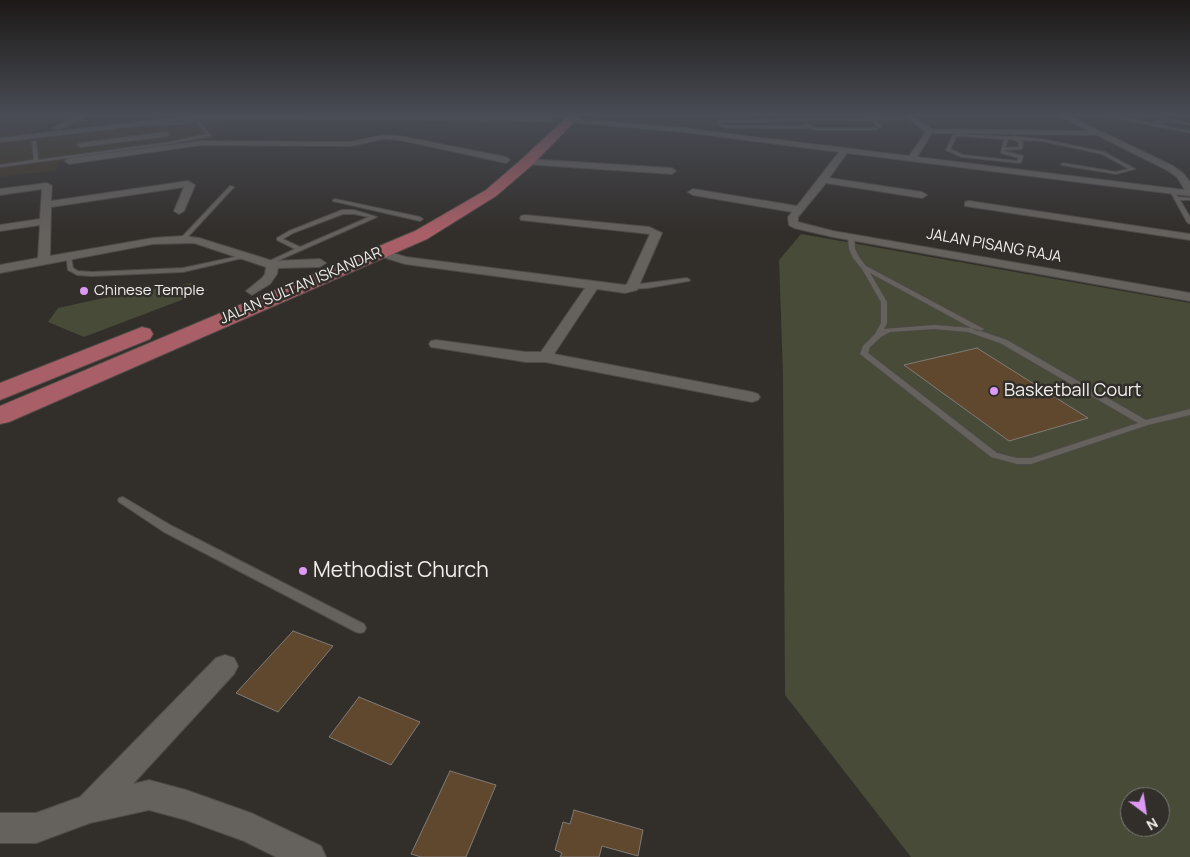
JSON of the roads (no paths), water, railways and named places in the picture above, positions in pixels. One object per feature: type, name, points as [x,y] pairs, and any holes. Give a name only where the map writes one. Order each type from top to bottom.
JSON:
[{"type":"main road","name":"JALAN SULTAN ISKANDAR","points":[[492,171],[506,160],[521,155]]},
{"type":"main road","name":"JALAN SULTAN ISKANDAR","points":[[0,416],[380,253],[442,224],[491,192],[523,155]]},
{"type":"main road","name":"JALAN SULTAN ISKANDAR","points":[[0,392],[320,263],[420,219],[472,186]]},
{"type":"street","points":[[69,161],[108,155]]},
{"type":"street","points":[[481,155],[506,160]]},
{"type":"street","points":[[533,155],[672,171]]},
{"type":"street","points":[[694,192],[800,210],[841,155]]},
{"type":"street","points":[[887,155],[1175,194],[1190,193],[1190,188],[1180,175],[1144,155]]},
{"type":"street","points":[[823,180],[922,195]]},
{"type":"street","points":[[46,205],[188,184],[190,185],[179,211]]},
{"type":"street","points":[[0,192],[47,186],[44,261]]},
{"type":"street","points":[[970,204],[1190,237]]},
{"type":"street","name":"JALAN PISANG RAJA","points":[[800,210],[793,217],[793,223],[805,229],[1190,297]]},
{"type":"street","points":[[380,253],[405,260],[625,289],[632,287],[656,233],[525,218]]},
{"type":"street","points":[[0,228],[45,221]]},
{"type":"street","name":"JALAN SULTAN ISKANDAR","points":[[0,268],[153,241],[183,239],[195,240],[269,265]]},
{"type":"street","points":[[252,291],[266,281],[271,274],[269,265],[320,263]]},
{"type":"street","points":[[545,357],[593,285]]},
{"type":"street","points":[[436,344],[526,357],[545,357],[752,397]]},
{"type":"street","points":[[90,808],[225,666]]},
{"type":"street","points":[[0,828],[36,828],[90,808],[149,795],[186,805],[251,828],[310,857]]},
{"type":"lane","points":[[36,155],[36,161]]},
{"type":"lane","points":[[0,166],[83,155]]},
{"type":"lane","points":[[960,155],[1019,162],[1022,157],[1013,155]]},
{"type":"lane","points":[[1063,164],[1068,167],[1116,173],[1133,169],[1107,155]]},
{"type":"lane","points":[[183,239],[232,187]]},
{"type":"lane","points":[[1175,194],[1190,199]]},
{"type":"lane","points":[[1175,194],[1190,222]]},
{"type":"lane","points":[[335,200],[420,219]]},
{"type":"lane","points":[[299,249],[279,239],[291,232],[342,212],[354,212],[374,217]]},
{"type":"lane","points":[[269,265],[299,249],[374,217],[398,215]]},
{"type":"lane","points":[[851,237],[852,249],[884,302],[884,323],[878,335]]},
{"type":"lane","points":[[68,256],[70,269],[77,273],[92,274],[183,270],[244,257]]},
{"type":"lane","points":[[864,267],[1004,342],[1145,423]]},
{"type":"lane","points":[[632,287],[687,280]]},
{"type":"lane","points":[[1004,342],[969,330],[934,327],[888,330],[878,335],[867,346],[864,354],[994,455],[1018,461],[1030,461],[1145,423],[1190,412]]},
{"type":"lane","points":[[123,500],[168,530],[360,628]]},
{"type":"place","name":"Chinese Temple","points":[[84,291]]},
{"type":"place","name":"Basketball Court","points":[[994,391]]},
{"type":"place","name":"Methodist Church","points":[[303,571]]}]
